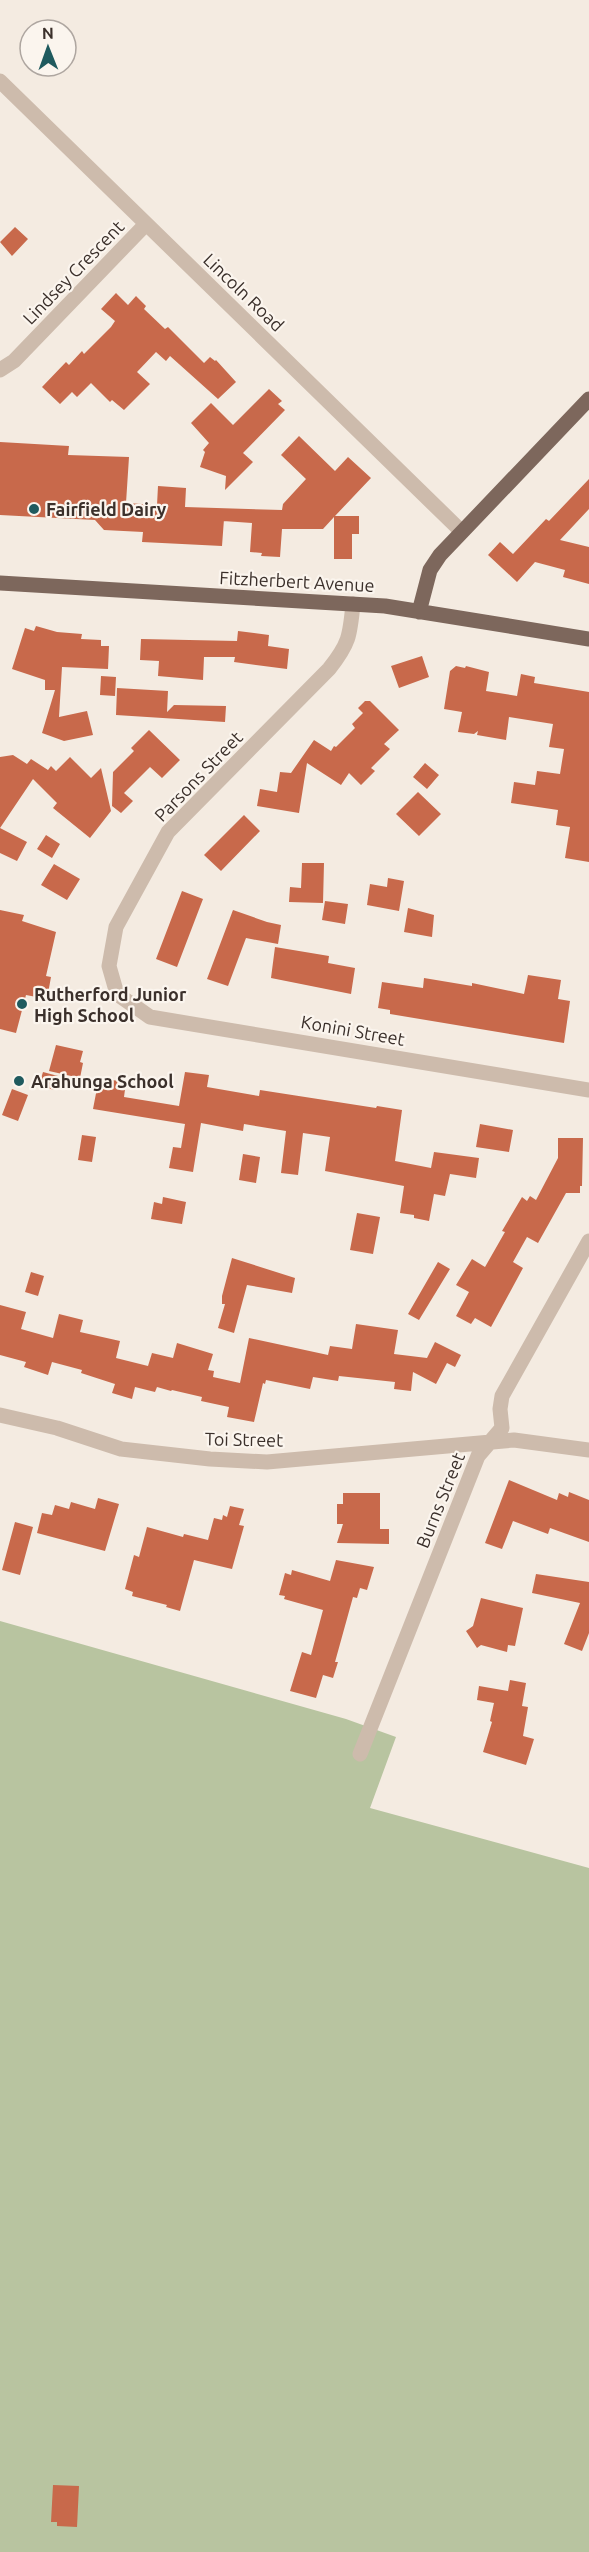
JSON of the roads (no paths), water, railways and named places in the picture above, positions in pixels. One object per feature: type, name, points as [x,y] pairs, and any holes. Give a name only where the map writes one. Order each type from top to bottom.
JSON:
[{"type":"main road","points":[[419,612],[430,570],[461,531],[589,399]]},
{"type":"main road","name":"Fitzherbert Avenue","points":[[0,583],[385,606],[589,639]]},
{"type":"street","name":"Lincoln Road","points":[[0,81],[461,531]]},
{"type":"street","name":"Lindsey Crescent","points":[[0,370],[14,361],[146,224]]},
{"type":"street","name":"Parsons Street","points":[[117,994],[109,966],[116,927],[168,832],[329,669],[343,652],[349,639],[352,604]]},
{"type":"street","name":"Konini Street","points":[[117,994],[150,1017],[589,1090]]},
{"type":"street","name":"Burns Street","points":[[360,1754],[478,1456],[502,1428],[500,1409],[502,1396],[589,1241]]},
{"type":"street","name":"Toi Street","points":[[0,1414],[57,1428],[121,1449],[210,1459],[267,1462],[491,1441],[540,1442],[589,1450]]},
{"type":"place","name":"Fairfield Dairy","points":[[34,509]]},
{"type":"place","name":"Rutherford Junior High School","points":[[22,1004]]},
{"type":"place","name":"Arahunga School","points":[[19,1081]]}]
